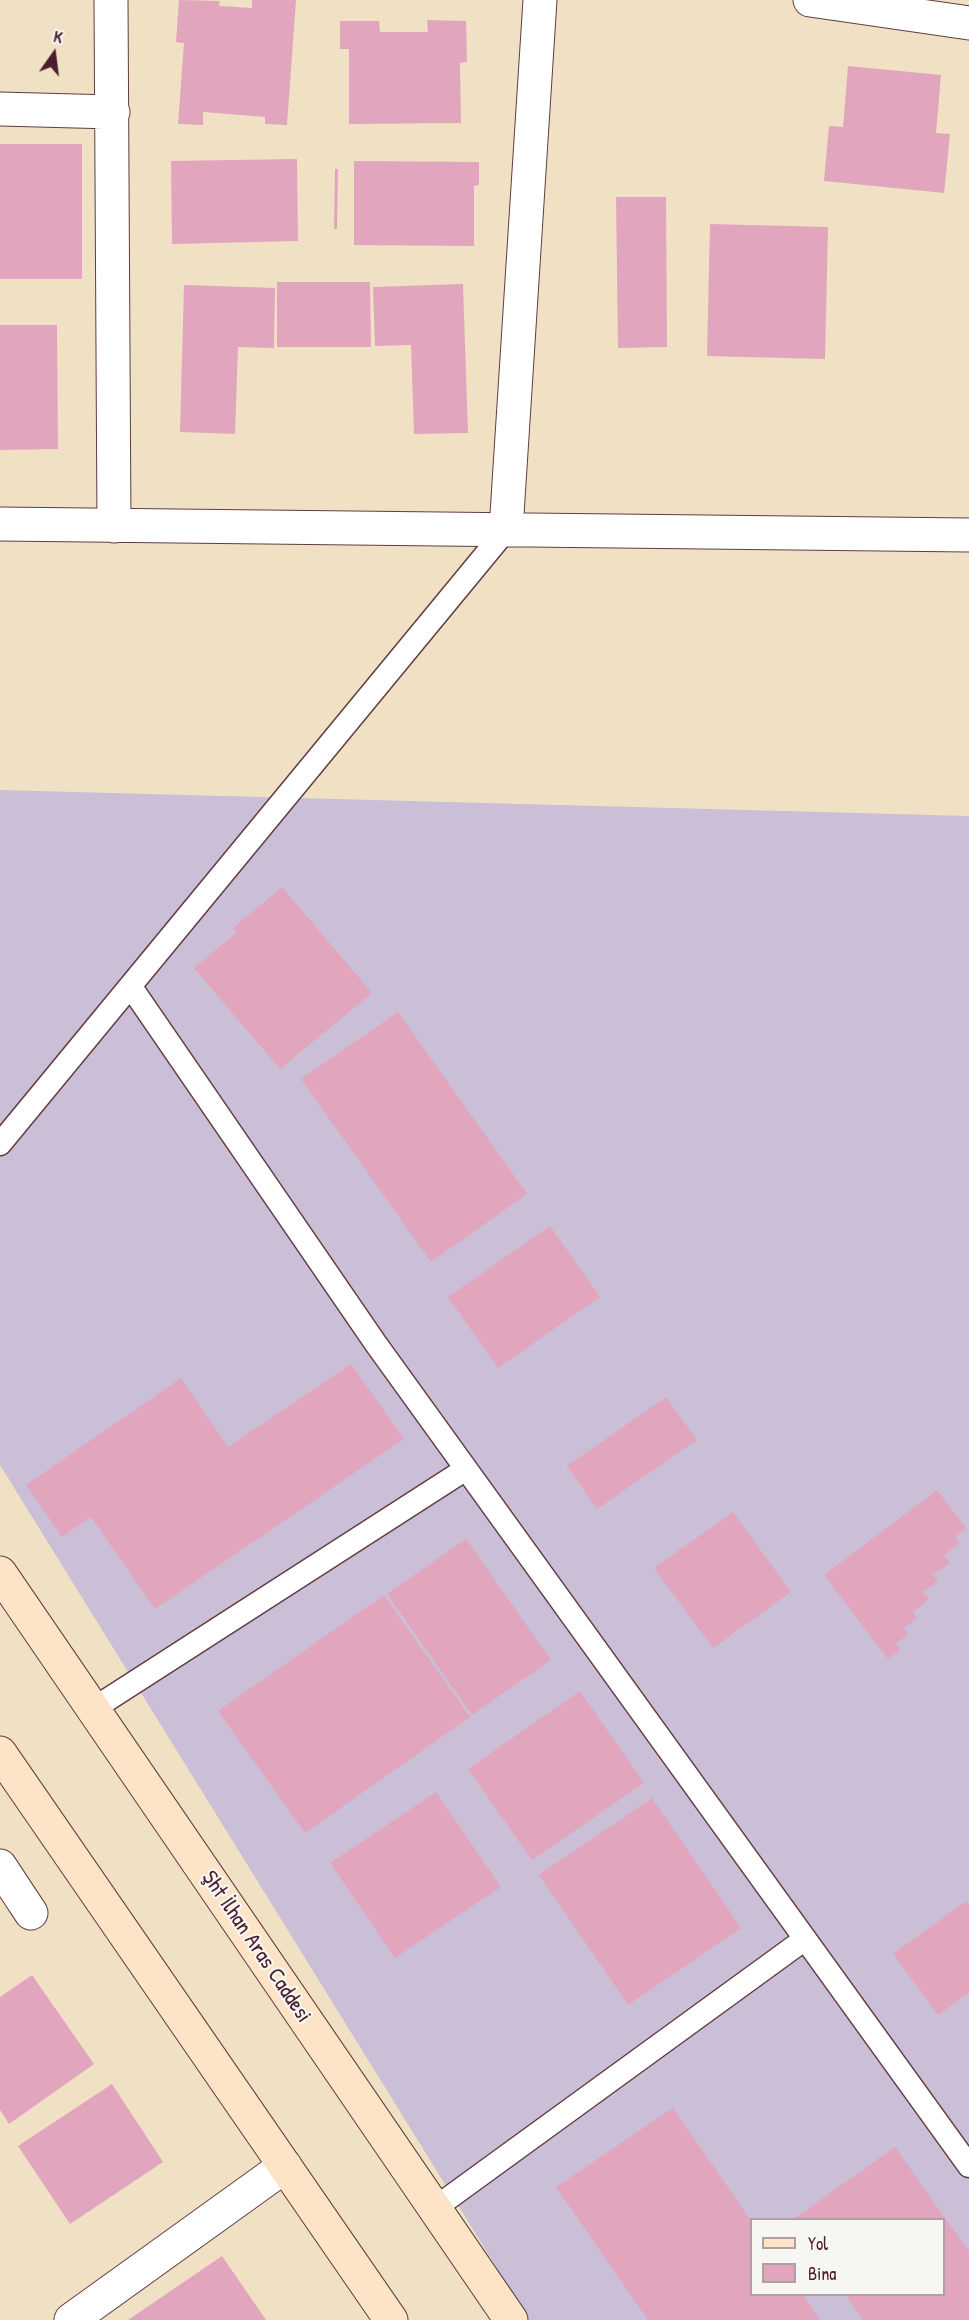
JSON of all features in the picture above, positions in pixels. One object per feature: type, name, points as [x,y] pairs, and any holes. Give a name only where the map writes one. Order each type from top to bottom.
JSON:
[{"type":"main road","name":"Şht İlhan Aras Caddesi","points":[[0,1573],[511,2320]]},
{"type":"main road","points":[[0,1753],[391,2320]]},
{"type":"street","points":[[111,0],[114,526]]},
{"type":"street","points":[[506,530],[540,0]]},
{"type":"street","points":[[810,0],[879,5],[969,23]]},
{"type":"street","points":[[0,109],[112,112]]},
{"type":"street","points":[[0,524],[969,535]]},
{"type":"street","points":[[0,1866],[31,1913]]},
{"type":"street","points":[[71,2320],[285,2166]]},
{"type":"lane","points":[[0,1144],[506,530]]},
{"type":"lane","points":[[131,987],[376,1344],[969,2166]]},
{"type":"lane","points":[[93,1709],[466,1469]]},
{"type":"lane","points":[[435,2208],[805,1939]]},
{"type":"shaded area","points":[[0,790],[969,816],[969,2320],[529,2320],[0,1465]]},
{"type":"building","points":[[179,0],[220,1],[219,6],[252,8],[252,0],[296,0],[287,125],[265,124],[265,117],[203,112],[203,125],[178,124],[184,43],[176,42]]},
{"type":"building","points":[[427,20],[466,21],[467,62],[460,63],[461,123],[349,124],[349,49],[340,49],[340,21],[379,21],[380,32],[428,32]]},
{"type":"building","points":[[848,66],[941,75],[936,133],[950,134],[944,193],[824,181],[829,126],[843,127]]},
{"type":"building","points":[[0,144],[82,144],[82,279],[0,279]]},
{"type":"building","points":[[297,159],[298,241],[172,244],[171,161]]},
{"type":"building","points":[[354,161],[479,162],[479,185],[474,186],[474,246],[354,245]]},
{"type":"building","points":[[335,169],[338,169],[337,229],[334,229]]},
{"type":"building","points":[[616,197],[666,197],[667,347],[618,348]]},
{"type":"building","points":[[710,224],[828,227],[825,359],[707,356]]},
{"type":"building","points":[[277,282],[370,282],[371,347],[277,347]]},
{"type":"building","points":[[463,284],[468,433],[414,434],[411,345],[375,346],[373,287]]},
{"type":"building","points":[[184,285],[275,288],[274,348],[238,347],[235,434],[180,432]]},
{"type":"building","points":[[0,325],[57,325],[58,449],[0,450]]},
{"type":"building","points":[[282,887],[372,993],[280,1069],[194,968],[237,932],[233,928]]},
{"type":"building","points":[[398,1012],[527,1194],[431,1262],[301,1079]]},
{"type":"building","points":[[550,1226],[600,1297],[498,1368],[448,1297]]},
{"type":"building","points":[[351,1364],[404,1439],[155,1609],[91,1517],[62,1537],[26,1485],[181,1378],[228,1447]]},
{"type":"building","points":[[666,1397],[697,1440],[597,1509],[567,1466]]},
{"type":"building","points":[[937,1490],[966,1528],[955,1537],[960,1543],[944,1555],[950,1563],[933,1575],[938,1581],[923,1592],[929,1599],[913,1612],[917,1618],[904,1628],[908,1634],[896,1644],[900,1650],[888,1659],[824,1575]]},
{"type":"building","points":[[733,1512],[791,1592],[713,1648],[654,1568]]},
{"type":"building","points":[[466,1539],[551,1660],[472,1715],[387,1594]]},
{"type":"building","points":[[384,1595],[470,1717],[305,1833],[218,1711]]},
{"type":"building","points":[[580,1691],[644,1783],[532,1860],[468,1769]]},
{"type":"building","points":[[436,1792],[501,1887],[395,1958],[330,1863]]},
{"type":"building","points":[[652,1798],[741,1928],[628,2005],[539,1875]]},
{"type":"building","points":[[966,1901],[969,1905],[969,1993],[938,2015],[893,1954]]},
{"type":"building","points":[[32,1975],[94,2064],[9,2124],[0,2110],[0,1997]]},
{"type":"building","points":[[112,2084],[163,2162],[70,2224],[18,2146]]},
{"type":"building","points":[[673,2108],[750,2219],[750,2296],[803,2296],[820,2320],[648,2320],[556,2187]]},
{"type":"building","points":[[895,2147],[969,2252],[969,2320],[863,2320],[846,2296],[945,2296],[945,2218],[795,2218]]},
{"type":"building","points":[[222,2256],[266,2320],[128,2320]]}]
